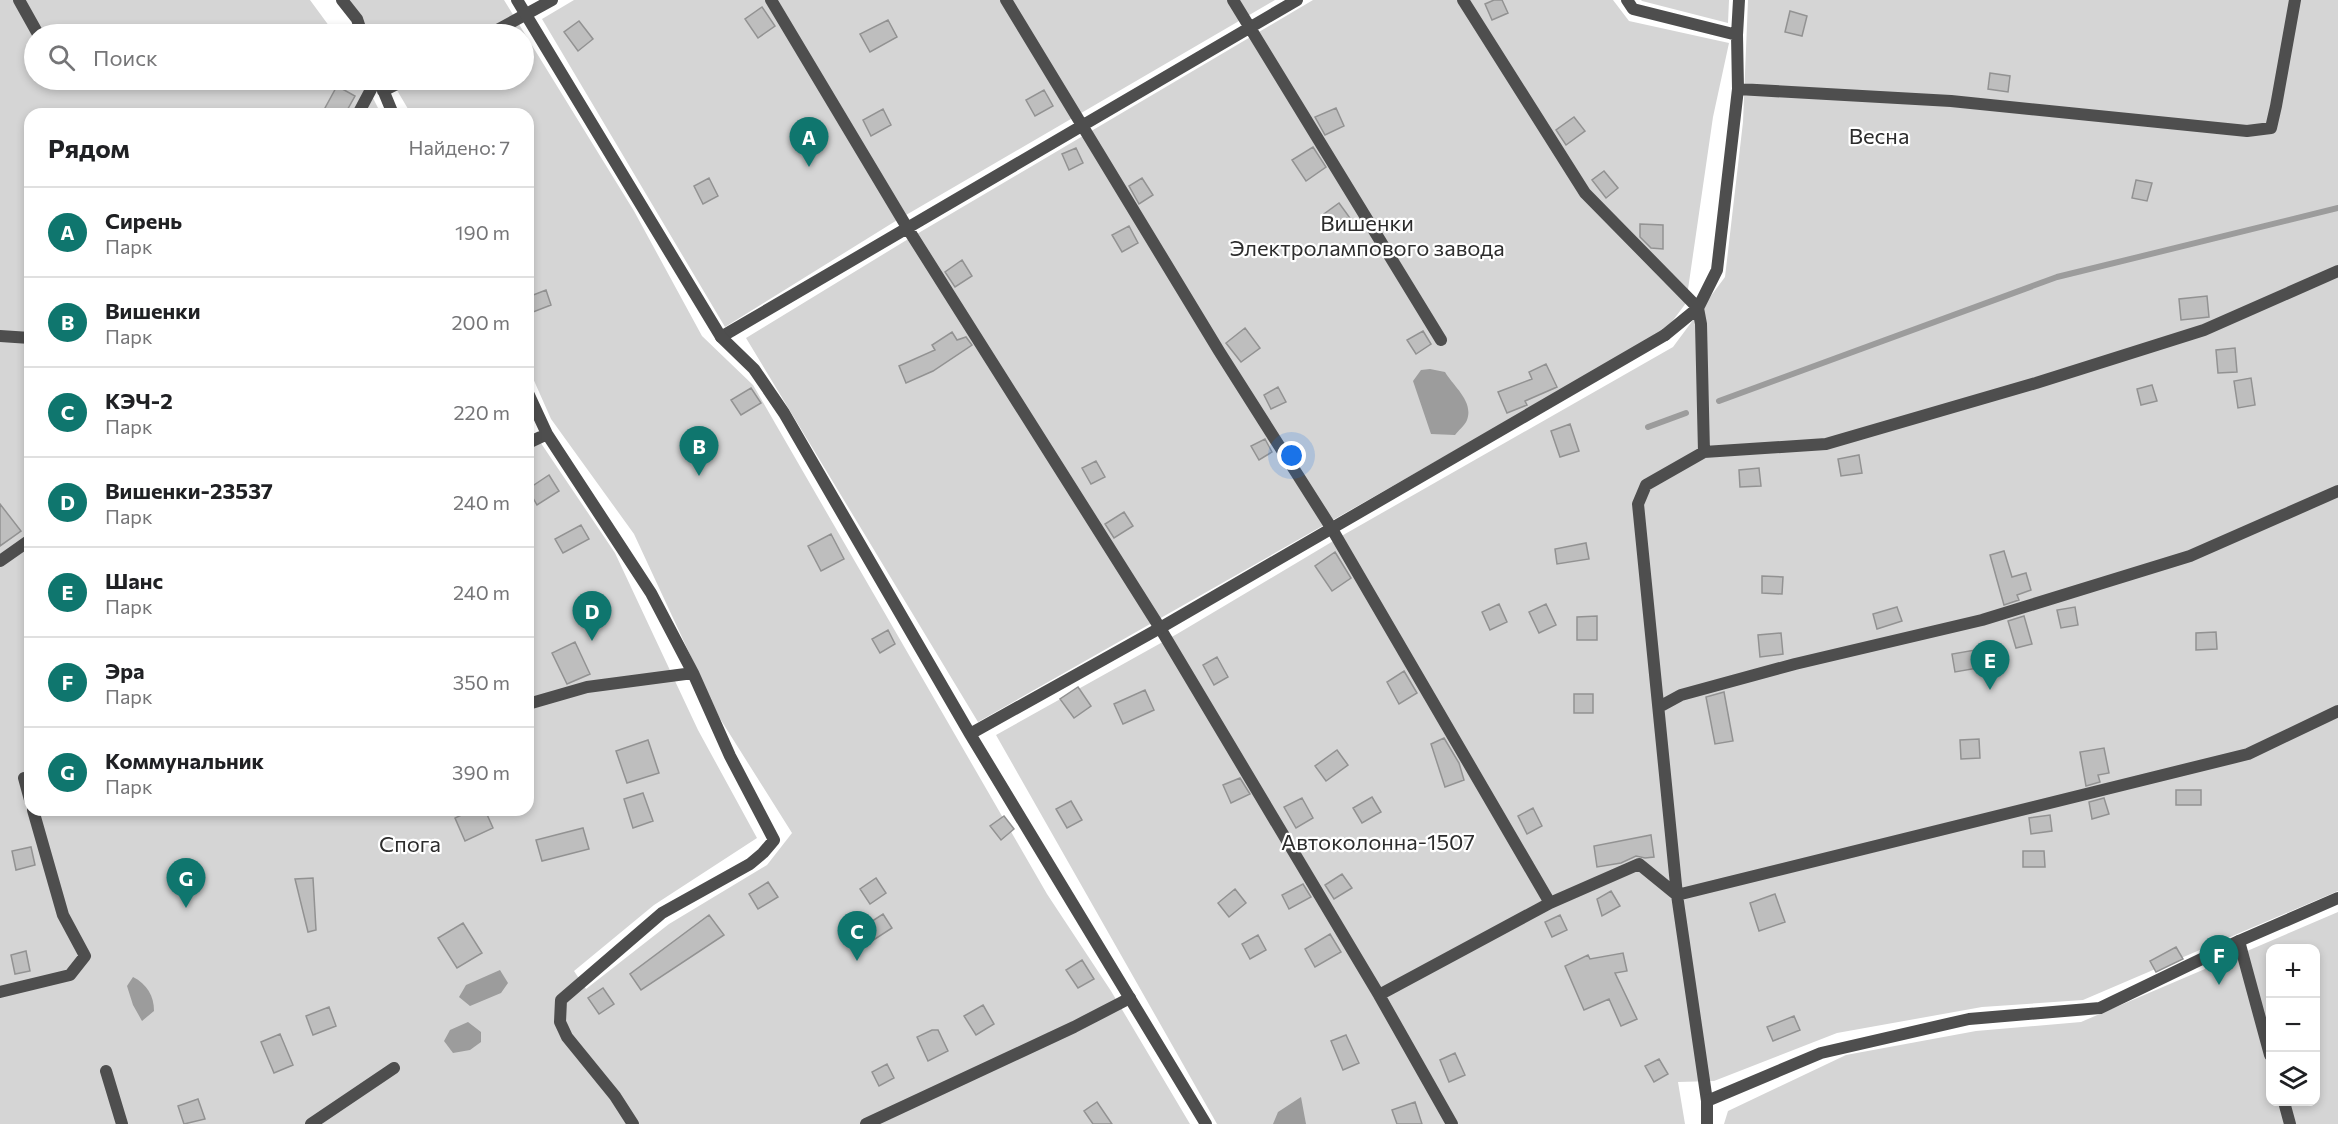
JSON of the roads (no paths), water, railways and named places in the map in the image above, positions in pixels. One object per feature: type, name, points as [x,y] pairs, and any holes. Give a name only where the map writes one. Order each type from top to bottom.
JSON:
[{"type":"street","points":[[19,0],[32,24]]},
{"type":"street","points":[[342,0],[359,24]]},
{"type":"street","points":[[517,0],[531,24]]},
{"type":"street","points":[[509,24],[552,0]]},
{"type":"street","points":[[771,0],[908,229],[1160,628],[1379,995],[1452,1124]]},
{"type":"street","points":[[1006,0],[1219,351],[1332,529],[1550,903]]},
{"type":"street","points":[[1233,0],[1441,340]]},
{"type":"street","points":[[721,337],[1297,0]]},
{"type":"street","points":[[1463,0],[1585,193],[1698,308],[1701,324],[1704,452]]},
{"type":"street","points":[[1627,0],[1633,9],[1737,35]]},
{"type":"street","points":[[970,734],[1160,628],[1665,335],[1698,308],[1718,270],[1738,89],[1739,0]]},
{"type":"street","points":[[1738,89],[1951,101],[2247,131],[2271,128],[2295,0]]},
{"type":"street","points":[[534,28],[721,337],[754,369],[784,413],[970,734],[1206,1124]]},
{"type":"street","points":[[362,108],[374,90]]},
{"type":"street","points":[[382,90],[390,108]]},
{"type":"street","points":[[1707,1124],[1707,1101],[1677,895],[1638,504],[1646,485],[1704,452],[1826,444],[2036,383],[2204,330],[2338,271]]},
{"type":"street","points":[[0,336],[24,338]]},
{"type":"street","points":[[534,406],[547,434],[651,593],[693,673],[730,756],[774,840],[763,854],[750,864],[662,913],[561,1000],[560,1022],[567,1037],[615,1096],[633,1124]]},
{"type":"street","points":[[534,440],[547,434]]},
{"type":"street","points":[[1659,706],[1681,695],[1795,664],[1982,620],[2190,556],[2338,491]]},
{"type":"street","points":[[0,561],[24,544]]},
{"type":"street","points":[[534,702],[587,687],[693,673]]},
{"type":"street","points":[[1677,895],[2248,754],[2338,711]]},
{"type":"street","points":[[0,992],[70,975],[85,956],[63,915],[35,816]]},
{"type":"street","points":[[1379,995],[1550,903],[1639,864],[1677,895]]},
{"type":"street","points":[[1707,1101],[1821,1053],[1968,1019],[2100,1008],[2239,941],[2338,898]]},
{"type":"street","points":[[2239,941],[2270,1052]]},
{"type":"street","points":[[866,1124],[1130,998]]},
{"type":"street","points":[[310,1124],[394,1068]]},
{"type":"street","points":[[106,1071],[122,1124]]},
{"type":"street","points":[[2285,1106],[2290,1124]]},
{"type":"waterway","points":[[1719,401],[2057,277],[2338,208]]},
{"type":"waterway","points":[[1648,427],[1686,413]]},
{"type":"place","name":"Сирень","points":[[809,167]]},
{"type":"place","name":"Вишенки","points":[[699,476]]},
{"type":"place","name":"Вишенки-23537","points":[[592,641]]},
{"type":"place","name":"Шанс","points":[[1990,690]]},
{"type":"place","name":"Коммунальник","points":[[186,908]]},
{"type":"place","name":"КЭЧ-2","points":[[857,961]]},
{"type":"place","name":"Эра","points":[[2219,985]]},
{"type":"park label","name":"Весна","points":[[1879,136]]},
{"type":"park label","name":"Вишенки Электролампового завода","points":[[1367,236]]},
{"type":"park label","name":"Автоколонна-1507","points":[[1378,842]]},
{"type":"park label","name":"Спога","points":[[410,844]]}]
